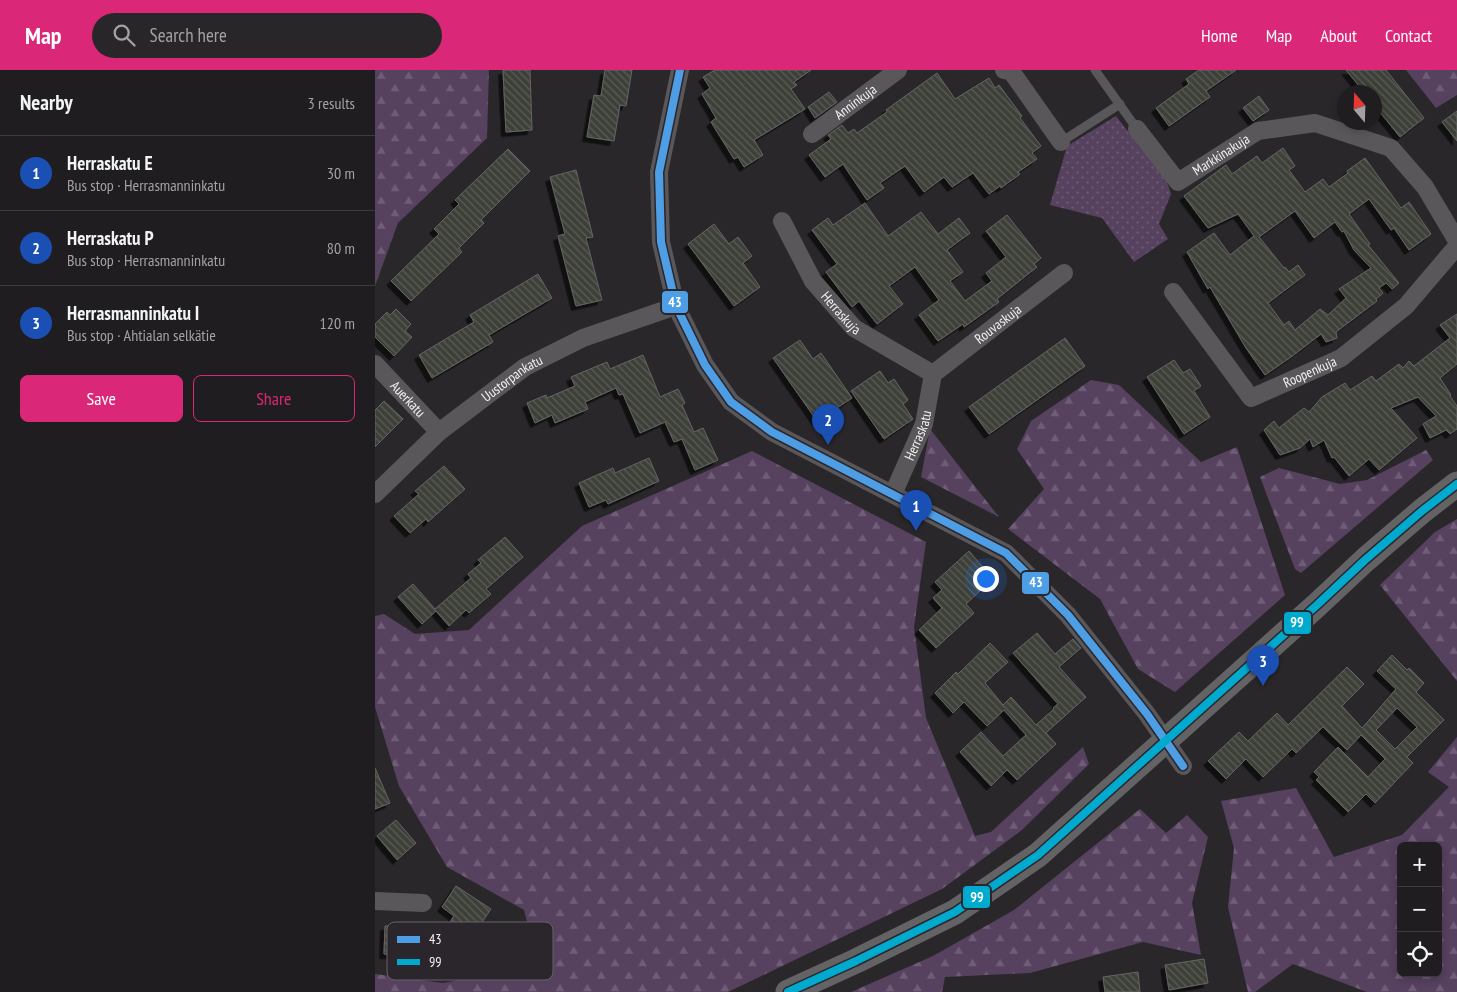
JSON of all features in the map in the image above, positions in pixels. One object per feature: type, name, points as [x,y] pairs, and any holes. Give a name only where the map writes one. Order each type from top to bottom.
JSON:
[{"type":"street","points":[[680,70],[659,172],[661,242],[676,306],[705,365],[731,402],[772,432],[1006,553],[1068,615],[1147,714],[1183,766]]},
{"type":"street","name":"Anninkuja","points":[[812,134],[898,70]]},
{"type":"street","points":[[1009,70],[1061,142]]},
{"type":"street","name":"Markkinakuja","points":[[1137,129],[1178,182],[1258,131],[1315,123],[1391,148],[1425,187],[1457,241]]},
{"type":"street","name":"Herraskuja","points":[[782,221],[813,281],[854,328],[933,374]]},
{"type":"street","name":"Roopenkuja","points":[[1173,292],[1251,398],[1341,358],[1406,306],[1457,246]]},
{"type":"street","name":"Rouvaskuja","points":[[933,374],[1064,273]]},
{"type":"street","name":"Uustorpankatu","points":[[375,494],[439,432],[525,367],[583,338],[676,306]]},
{"type":"street","name":"Auerkatu","points":[[375,364],[439,432]]},
{"type":"street","name":"Herraskatu","points":[[893,494],[924,424],[933,374]]},
{"type":"street","points":[[798,990],[955,912],[1038,855],[1317,606],[1365,560],[1457,484]]},
{"type":"street","points":[[375,900],[423,903]]},
{"type":"lane","points":[[1095,70],[1137,129]]},
{"type":"lane","points":[[1061,142],[1119,104]]},
{"type":"green space","points":[[375,70],[489,70],[487,138],[398,223],[375,286]]},
{"type":"green space","points":[[1406,70],[1457,70],[1457,95],[1436,108]]},
{"type":"green space","points":[[1116,116],[1167,182],[1171,194],[1159,224],[1168,239],[1134,262],[1102,218],[1050,205],[1067,146]]},
{"type":"green space","points":[[1091,380],[1119,385],[1201,462],[1237,447],[1285,595],[1175,692],[1138,669],[1100,599],[1008,529],[1044,489],[1017,449],[1031,421]]},
{"type":"green space","points":[[930,429],[999,517],[921,477]]},
{"type":"green space","points":[[1426,450],[1433,460],[1301,573],[1295,569],[1260,477],[1279,468],[1340,484],[1367,480]]},
{"type":"green space","points":[[752,451],[926,542],[914,627],[926,718],[975,836],[991,832],[1083,747],[1089,764],[1022,830],[942,889],[728,992],[375,992],[375,974],[387,976],[387,980],[420,980],[443,983],[459,980],[553,980],[553,922],[527,922],[524,910],[447,867],[399,786],[375,707],[375,616],[384,614],[415,634],[469,630],[582,526]]},
{"type":"green space","points":[[1457,519],[1457,681],[1380,585],[1435,532]]},
{"type":"green space","points":[[1457,737],[1457,992],[1367,992],[1293,964],[1255,992],[1248,992],[1228,907],[1234,848],[1221,801],[1296,788],[1334,857],[1402,835],[1449,787],[1428,772]]},
{"type":"green space","points":[[1140,809],[1166,833],[1187,815],[1208,837],[1192,903],[1201,955],[1143,942],[1030,973],[945,977],[942,992],[851,992],[933,956],[1014,910]]},
{"type":"building","points":[[503,70],[530,70],[532,130],[506,132]]},
{"type":"building","points":[[605,70],[632,70],[626,106],[620,105],[614,141],[587,137],[594,95],[601,96]]},
{"type":"building","points":[[715,70],[811,70],[794,82],[797,85],[791,89],[805,109],[754,140],[763,155],[744,167],[738,157],[734,159],[711,122],[716,118],[702,94],[710,88],[703,77]]},
{"type":"building","points":[[1199,70],[1236,70],[1206,91],[1210,97],[1169,126],[1156,108],[1189,84],[1186,79]]},
{"type":"building","points":[[1346,70],[1386,70],[1424,118],[1400,137],[1382,115],[1382,85],[1358,85]]},
{"type":"building","points":[[937,73],[955,99],[989,78],[995,88],[999,85],[1041,146],[1032,153],[1037,159],[1018,172],[1020,174],[1001,188],[1000,186],[989,194],[973,173],[952,187],[944,177],[924,192],[905,166],[880,183],[884,188],[867,200],[843,164],[825,177],[809,155],[831,139],[828,135],[842,125],[848,133],[854,129],[857,133]]},
{"type":"building","points":[[829,92],[837,102],[815,118],[808,107]]},
{"type":"building","points":[[1259,96],[1269,110],[1253,121],[1243,108]]},
{"type":"building","points":[[1457,111],[1457,141],[1442,122]]},
{"type":"building","points":[[1283,148],[1295,166],[1289,170],[1305,192],[1323,179],[1329,187],[1365,158],[1401,208],[1409,202],[1431,234],[1409,250],[1394,228],[1391,230],[1369,199],[1349,214],[1370,244],[1368,245],[1399,283],[1392,289],[1386,283],[1379,288],[1383,293],[1376,299],[1377,301],[1336,332],[1337,338],[1326,342],[1321,334],[1265,375],[1246,348],[1210,287],[1208,289],[1187,252],[1214,233],[1230,255],[1254,236],[1238,214],[1208,228],[1184,196],[1226,165],[1232,174],[1257,156],[1262,163]],"holes":[[[1295,211],[1314,238],[1335,222],[1342,232],[1344,231],[1354,250],[1371,268],[1339,289],[1346,298],[1328,315],[1320,309],[1295,330],[1289,321],[1284,325],[1268,303],[1305,275],[1298,265],[1289,272],[1284,268],[1259,237]]]},
{"type":"building","points":[[508,149],[530,171],[481,220],[484,223],[459,248],[462,252],[411,301],[391,281],[439,234],[434,229],[459,204],[455,200]]},
{"type":"building","points":[[576,170],[593,237],[586,238],[602,300],[576,306],[558,236],[565,234],[550,177]]},
{"type":"building","points":[[865,203],[888,236],[921,212],[938,234],[959,218],[970,233],[947,250],[963,272],[950,281],[965,301],[992,281],[986,273],[1006,257],[986,231],[1007,215],[1041,258],[1034,264],[1037,267],[997,299],[999,302],[964,327],[963,324],[938,341],[919,315],[939,300],[915,267],[889,286],[903,304],[877,324],[859,301],[852,307],[826,272],[837,264],[812,230],[828,218],[833,225]]},
{"type":"building","points":[[714,224],[729,244],[738,237],[752,256],[743,263],[760,287],[734,306],[688,244]]},
{"type":"building","points":[[538,274],[552,298],[489,335],[493,342],[432,378],[419,355],[474,322],[470,315]]},
{"type":"building","points":[[396,309],[411,324],[405,331],[412,337],[394,356],[375,337],[375,324],[387,312],[390,315]]},
{"type":"building","points":[[1457,314],[1457,364],[1440,378],[1457,406],[1457,429],[1450,434],[1446,430],[1430,438],[1423,424],[1436,416],[1418,397],[1391,408],[1417,438],[1379,470],[1369,459],[1349,476],[1334,457],[1332,458],[1324,440],[1313,447],[1310,439],[1300,448],[1280,455],[1264,430],[1274,421],[1279,428],[1304,408],[1309,412],[1322,397],[1345,383],[1350,390],[1372,376],[1376,381],[1399,364],[1403,368],[1409,361],[1414,366],[1450,338],[1440,325]]},
{"type":"building","points":[[1065,338],[1085,366],[989,434],[969,407]]},
{"type":"building","points":[[800,340],[813,359],[821,353],[852,398],[817,421],[773,358]]},
{"type":"building","points":[[643,355],[660,397],[678,389],[685,403],[682,405],[694,432],[703,428],[718,460],[695,470],[682,439],[674,442],[665,422],[640,433],[623,394],[619,395],[616,388],[585,402],[588,409],[555,423],[552,415],[535,423],[527,403],[546,395],[547,398],[575,386],[571,377],[607,362],[610,369]]},
{"type":"building","points":[[1174,360],[1183,373],[1190,369],[1201,386],[1194,391],[1210,417],[1184,434],[1147,377]]},
{"type":"building","points":[[880,371],[888,383],[894,379],[908,400],[903,404],[913,419],[884,439],[851,391]]},
{"type":"building","points":[[384,401],[403,419],[375,447],[375,410]]},
{"type":"building","points":[[649,458],[659,481],[608,504],[606,500],[589,507],[579,483],[613,468],[615,473]]},
{"type":"building","points":[[444,466],[465,489],[428,522],[426,519],[410,533],[394,516],[419,494],[415,491]]},
{"type":"building","points":[[505,537],[523,557],[486,589],[491,594],[469,613],[466,610],[449,626],[436,611],[422,624],[398,597],[413,584],[435,609],[471,578],[468,574],[481,563],[478,560]]},
{"type":"building","points":[[969,551],[993,579],[966,604],[974,613],[936,648],[919,630],[942,608],[933,598],[942,590],[935,582]]},
{"type":"building","points":[[1037,633],[1055,654],[1073,639],[1081,648],[1059,667],[1086,697],[1046,733],[1056,744],[1017,780],[1007,770],[991,786],[960,752],[981,732],[1003,756],[1026,735],[1004,710],[987,726],[964,702],[953,713],[935,693],[990,643],[1008,662],[985,683],[1003,705],[1011,697],[1036,725],[1058,704],[1013,653]]},
{"type":"building","points":[[1392,655],[1424,683],[1416,692],[1444,720],[1407,757],[1413,763],[1375,803],[1366,794],[1348,812],[1316,780],[1319,777],[1314,772],[1338,747],[1368,777],[1385,759],[1361,735],[1347,750],[1323,727],[1296,753],[1292,749],[1263,777],[1246,759],[1226,779],[1208,761],[1239,732],[1248,741],[1277,713],[1288,725],[1347,667],[1364,684],[1342,706],[1362,728],[1396,689],[1377,671]],"holes":[[[1397,708],[1417,727],[1395,749],[1376,730]]]},
{"type":"building","points":[[375,768],[390,803],[375,809]]},
{"type":"building","points":[[396,820],[416,843],[397,860],[377,836]]},
{"type":"building","points":[[456,886],[491,909],[482,922],[450,922],[454,916],[442,907]]},
{"type":"building","points":[[385,926],[387,926],[387,954],[384,954]]},
{"type":"building","points":[[1204,959],[1208,983],[1169,990],[1165,965]]},
{"type":"building","points":[[1138,972],[1140,992],[1105,992],[1103,977]]},
{"type":"transit line","name":"43","points":[[680,70],[659,172],[661,242],[676,306],[705,365],[731,402],[772,432],[1006,553],[1068,615],[1147,714],[1183,766]]},
{"type":"transit line","name":"99","points":[[788,992],[955,912],[1038,855],[1365,560],[1457,484]]},
{"type":"place","name":"Herraskatu P","points":[[828,445]]},
{"type":"place","name":"Herraskatu E","points":[[916,531]]},
{"type":"place","name":"Herrasmanninkatu I","points":[[1263,686]]}]
